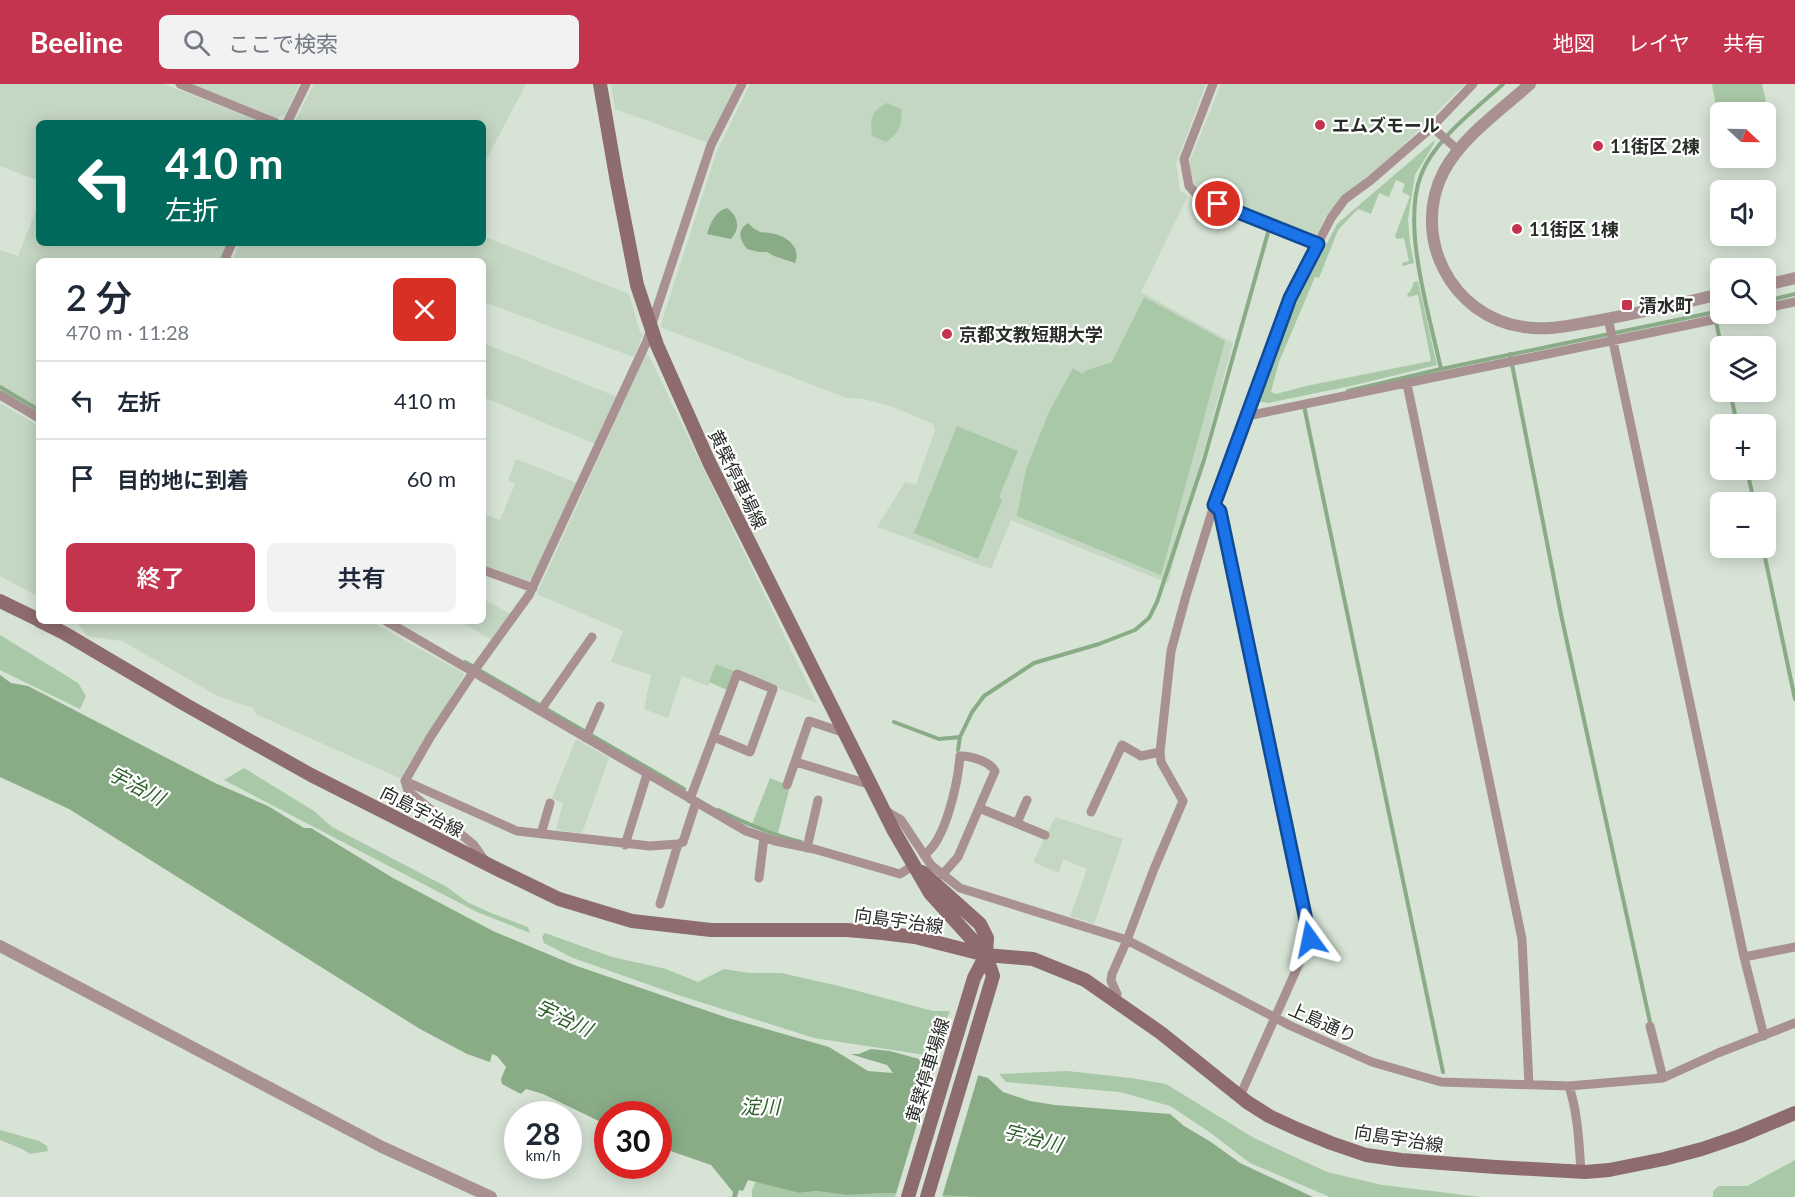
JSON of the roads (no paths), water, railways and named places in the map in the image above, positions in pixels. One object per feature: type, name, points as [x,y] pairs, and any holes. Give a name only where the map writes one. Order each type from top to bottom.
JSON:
[{"type":"main road","name":"黄檗停車場線","points":[[600,84],[637,285],[657,345],[709,462],[884,810],[919,860],[980,924],[987,938],[986,955],[993,976],[927,1197]]},
{"type":"main road","name":"向島宇治線","points":[[0,601],[36,617]]},
{"type":"main road","name":"向島宇治線","points":[[50,624],[186,705],[311,775],[559,899],[632,921],[711,930],[847,930],[915,937],[986,955],[1033,959],[1085,980],[1161,1033],[1240,1096],[1269,1116],[1297,1130],[1366,1155],[1438,1163],[1581,1171],[1609,1170],[1664,1159],[1740,1136],[1795,1113]]},
{"type":"main road","name":"黄檗停車場線","points":[[919,860],[930,893],[986,955]]},
{"type":"main road","points":[[940,942],[951,931],[954,918]]},
{"type":"main road","name":"黄檗停車場線","points":[[908,1197],[977,971],[986,955]]},
{"type":"street","points":[[180,84],[269,120]]},
{"type":"street","points":[[288,120],[306,84]]},
{"type":"street","points":[[487,864],[474,845],[408,791],[405,781],[430,736],[530,595],[647,340],[711,145],[742,84]]},
{"type":"street","points":[[1213,84],[1184,159],[1189,186],[1198,196],[1318,244]]},
{"type":"street","points":[[1113,1000],[1117,994],[1111,981],[1112,974],[1183,801],[1161,762],[1160,752],[1171,651],[1214,505],[1290,298],[1330,218],[1345,199],[1435,130],[1473,84]]},
{"type":"street","points":[[1530,84],[1458,150],[1444,170],[1437,189],[1432,209],[1432,231],[1446,275],[1459,294],[1478,309],[1504,323],[1551,328],[1710,296]]},
{"type":"street","points":[[1435,130],[1458,150]]},
{"type":"street","points":[[1776,283],[1795,278]]},
{"type":"street","points":[[1776,306],[1795,302]]},
{"type":"street","points":[[1608,318],[1744,957],[1764,1036]]},
{"type":"street","points":[[1247,416],[1512,362],[1613,337],[1710,320]]},
{"type":"street","points":[[1407,384],[1522,939],[1529,1085]]},
{"type":"street","points":[[0,396],[36,416]]},
{"type":"street","points":[[1214,505],[1220,511],[1310,939],[1240,1096]]},
{"type":"street","points":[[486,571],[532,588]]},
{"type":"street","points":[[391,624],[746,831],[775,842],[807,847],[900,874],[930,851],[942,830],[958,776],[960,756],[969,756],[992,766],[995,771],[958,857],[942,874]]},
{"type":"street","points":[[541,711],[592,637]]},
{"type":"street","points":[[405,781],[517,831],[625,845],[678,844],[683,842],[695,787],[737,674],[773,689],[750,752],[714,737]]},
{"type":"street","points":[[587,738],[600,706]]},
{"type":"street","points":[[787,785],[810,721],[845,733]]},
{"type":"street","points":[[1091,812],[1122,745],[1141,756],[1160,752]]},
{"type":"street","points":[[795,762],[871,785]]},
{"type":"street","points":[[625,845],[648,774]]},
{"type":"street","points":[[807,847],[818,800]]},
{"type":"street","points":[[1017,823],[1027,800]]},
{"type":"street","points":[[541,834],[550,803]]},
{"type":"street","points":[[979,808],[1045,835]]},
{"type":"street","points":[[759,878],[764,837]]},
{"type":"street","points":[[660,904],[678,844]]},
{"type":"street","name":"上島通り","points":[[919,860],[931,865],[960,888],[1127,940],[1274,1018],[1372,1062],[1441,1082],[1569,1086],[1663,1078],[1718,1053],[1795,1023]]},
{"type":"street","points":[[0,946],[382,1147],[492,1197]]},
{"type":"street","points":[[1744,957],[1795,947]]},
{"type":"street","points":[[1650,1026],[1663,1078]]},
{"type":"street","points":[[1569,1086],[1577,1121],[1581,1171]]},
{"type":"water","points":[[727,208],[737,222],[736,231],[731,239],[707,234],[716,215]]},
{"type":"water","points":[[748,223],[760,232],[776,234],[791,242],[796,251],[795,263],[767,252],[747,249],[740,236],[742,229]]},
{"type":"water","name":"淀川","points":[[0,675],[11,683],[28,686],[215,783],[268,806],[304,828],[311,828],[393,878],[493,931],[574,965],[728,1018],[829,1047],[868,1071],[893,1073],[887,1065],[850,1054],[859,1054],[871,1049],[890,1051],[988,1078],[1003,1092],[1030,1101],[1170,1114],[1184,1126],[1240,1163],[1313,1197],[979,1197],[887,1193],[847,1195],[816,1191],[799,1193],[748,1180],[743,1191],[739,1190],[737,1197],[732,1197],[733,1192],[711,1165],[672,1152],[672,1101],[594,1101],[594,1119],[582,1113],[582,1101],[557,1101],[526,1089],[521,1094],[502,1084],[501,1079],[506,1067],[497,1056],[492,1054],[490,1062],[467,1054],[420,1029],[69,809],[0,777]]},
{"type":"waterway","points":[[1503,84],[1446,137],[1427,162],[1416,196],[1414,220],[1419,272],[1441,369],[1710,313]]},
{"type":"waterway","points":[[894,722],[939,739],[960,737],[972,712],[984,696],[1034,663],[1099,644],[1135,630],[1149,618],[1157,602],[1204,460],[1269,229]]},
{"type":"waterway","points":[[1776,299],[1795,294]]},
{"type":"waterway","points":[[1717,324],[1719,336]]},
{"type":"waterway","points":[[1510,354],[1562,619],[1650,1022]]},
{"type":"waterway","points":[[1348,391],[1441,369]]},
{"type":"waterway","points":[[0,387],[36,408]]},
{"type":"waterway","points":[[1732,402],[1735,414]]},
{"type":"waterway","points":[[1304,406],[1443,1072]]},
{"type":"waterway","points":[[1749,480],[1752,492]]},
{"type":"waterway","points":[[1765,558],[1795,699]]},
{"type":"waterway","points":[[465,662],[684,789]]},
{"type":"waterway","points":[[958,750],[960,737]]},
{"type":"waterway","points":[[718,810],[759,828],[801,842]]},
{"type":"place","name":"エムズモール","points":[[1320,125]]},
{"type":"place","name":"11街区 2棟","points":[[1598,146]]},
{"type":"place","name":"11街区 1棟","points":[[1517,229]]},
{"type":"place","name":"清水町","points":[[1627,305]]},
{"type":"place","name":"京都文教短期大学","points":[[947,334]]},
{"type":"water label","name":"宇治川","points":[[137,785]]},
{"type":"water label","name":"宇治川","points":[[564,1017]]},
{"type":"water label","name":"宇治川","points":[[1033,1137]]}]
